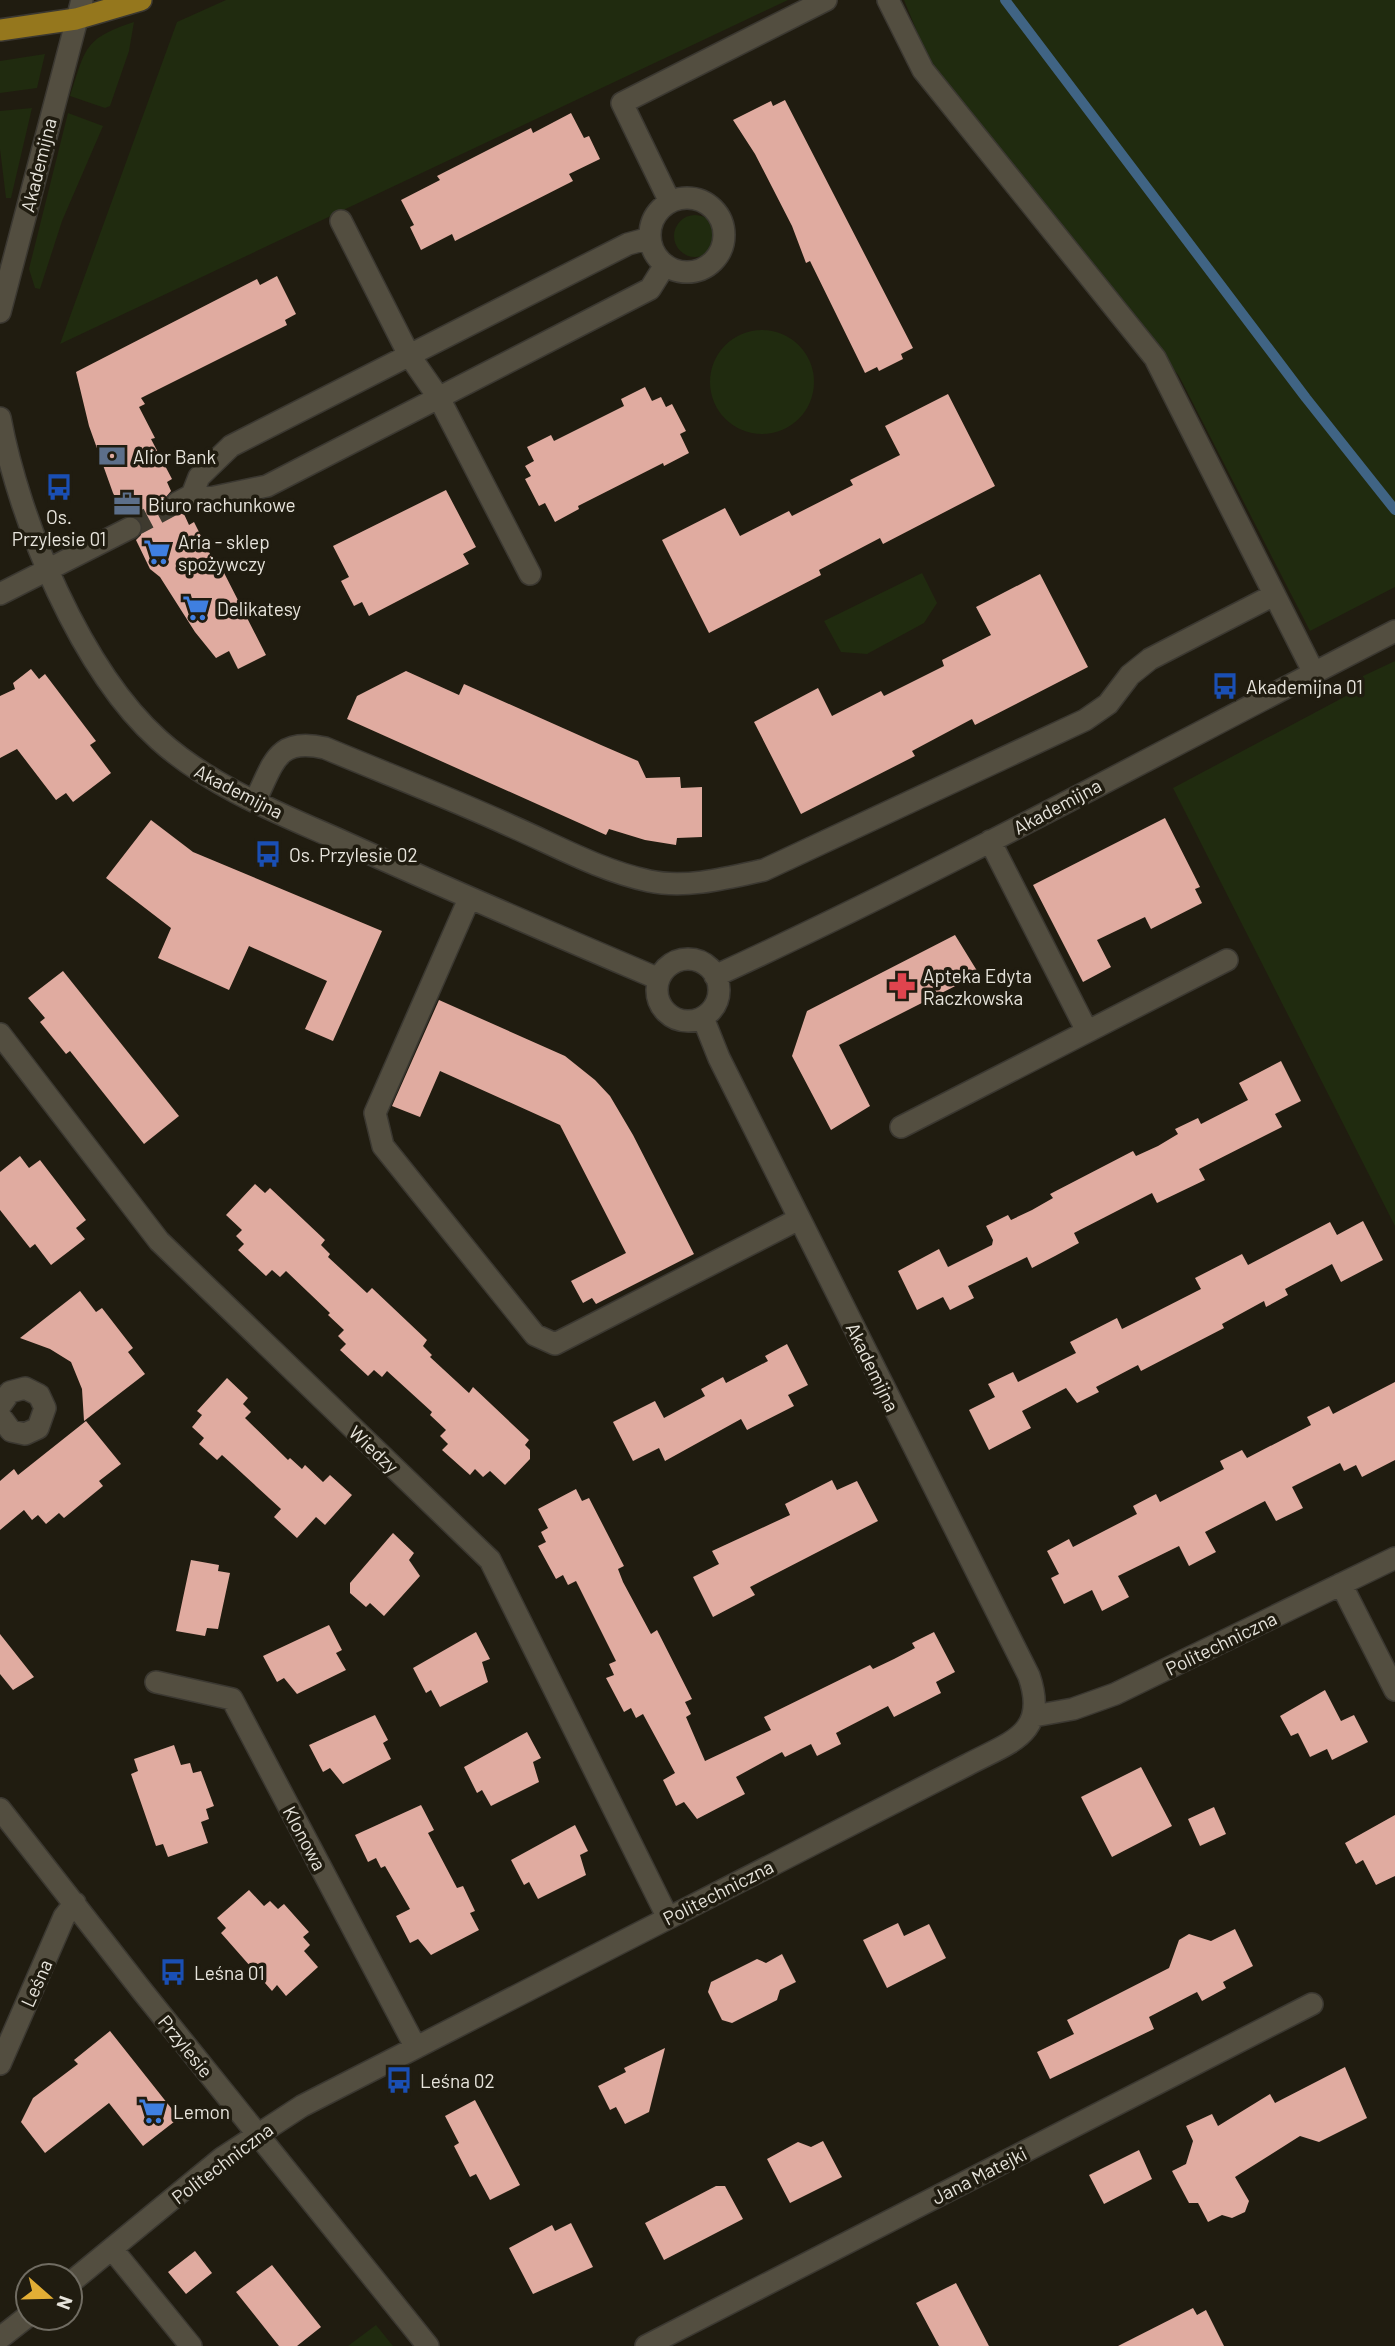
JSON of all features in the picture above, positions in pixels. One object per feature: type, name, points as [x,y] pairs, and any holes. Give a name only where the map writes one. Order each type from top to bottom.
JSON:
[{"type":"main road","points":[[0,30],[79,9],[141,0]]},
{"type":"street","points":[[670,202],[622,103],[826,0]]},
{"type":"street","points":[[888,0],[923,70],[1155,358],[1314,673]]},
{"type":"street","name":"Akademijna","points":[[0,320],[0,311],[79,9]]},
{"type":"street","points":[[686,198],[699,200],[712,207],[720,219],[724,232],[723,247],[716,260],[704,269],[690,273],[675,271],[653,252],[650,238],[652,223],[670,202],[686,198]]},
{"type":"street","points":[[341,221],[409,355],[439,398],[530,574]]},
{"type":"street","points":[[650,238],[628,244],[231,446],[199,477],[185,499],[210,498],[267,486],[650,289],[665,265]]},
{"type":"street","name":"Akademijna","points":[[0,418],[18,489],[50,570],[101,669],[131,712],[188,765],[255,801],[469,899],[659,979]]},
{"type":"street","points":[[0,594],[130,528]]},
{"type":"street","points":[[255,801],[279,756],[290,746],[305,743],[325,748],[513,826],[579,860],[650,881],[677,884],[722,879],[764,870],[1085,720],[1108,704],[1130,676],[1150,659],[1273,595]]},
{"type":"street","name":"Akademijna","points":[[715,976],[790,942],[990,841],[1395,631]]},
{"type":"street","points":[[990,841],[1087,1031]]},
{"type":"street","points":[[469,899],[375,1113],[376,1126],[383,1146],[535,1335],[555,1344],[799,1219]]},
{"type":"street","points":[[688,959],[704,964],[715,976],[719,999],[703,1018],[683,1021],[666,1012],[657,994],[659,979],[672,964],[688,959]]},
{"type":"street","points":[[901,1127],[1227,960]]},
{"type":"street","name":"Akademijna","points":[[703,1018],[719,1058],[1029,1676],[1036,1697],[1034,1716]]},
{"type":"street","name":"Wiedzy","points":[[0,1034],[159,1241],[490,1560],[668,1918]]},
{"type":"street","name":"Politechniczna","points":[[84,2272],[258,2132],[415,2046],[1020,1737],[1034,1716],[1073,1709],[1115,1694],[1395,1558]]},
{"type":"street","points":[[1341,1584],[1395,1690]]},
{"type":"street","name":"Klonowa","points":[[156,1682],[232,1699],[415,2046]]},
{"type":"street","name":"Przylesie","points":[[0,1809],[143,1992],[428,2346]]},
{"type":"street","name":"Leśna","points":[[0,2064],[64,1917],[75,1903]]},
{"type":"street","name":"Jana Matejki","points":[[646,2346],[1312,2004]]},
{"type":"street","points":[[113,2249],[191,2346]]},
{"type":"street","points":[[0,2338],[14,2327]]},
{"type":"green space","points":[[226,0],[788,0],[60,344],[177,22]]},
{"type":"green space","points":[[904,0],[1395,0],[1395,587],[1310,631],[1179,376],[929,61]]},
{"type":"green space","points":[[134,22],[129,51],[110,106],[105,108],[70,96],[89,47],[105,34]]},
{"type":"green space","points":[[45,54],[37,88],[0,93],[0,61]]},
{"type":"green space","points":[[32,108],[11,198],[6,198],[0,149],[0,111]]},
{"type":"green space","points":[[68,113],[103,126],[62,221],[40,289],[35,288],[29,269]]},
{"type":"green space","points":[[695,215],[710,221],[716,236],[710,251],[695,257],[680,251],[674,236],[680,221]]},
{"type":"green space","points":[[762,330],[782,334],[799,345],[810,362],[814,382],[810,402],[799,419],[782,430],[762,434],[742,430],[725,419],[714,402],[710,382],[714,362],[725,345],[742,334]]},
{"type":"green space","points":[[922,573],[937,603],[924,623],[867,654],[841,652],[824,621]]},
{"type":"green space","points":[[1395,661],[1395,1226],[1173,788],[1346,696],[1359,686],[1363,676]]},
{"type":"green space","points":[[376,2325],[393,2346],[348,2346]]},
{"type":"building","points":[[785,100],[913,348],[901,354],[903,359],[879,371],[877,367],[865,373],[810,261],[806,263],[792,226],[755,154],[733,120],[771,101],[773,106]]},
{"type":"building","points":[[571,113],[584,138],[589,136],[600,159],[569,174],[573,181],[455,241],[452,234],[421,250],[410,227],[414,225],[401,200],[440,180],[437,176],[531,128],[533,133]]},
{"type":"building","points":[[277,276],[296,314],[285,320],[287,325],[141,398],[145,404],[139,407],[155,438],[151,439],[172,479],[167,482],[171,491],[166,497],[165,509],[171,514],[184,514],[189,525],[194,522],[214,562],[218,561],[266,655],[238,669],[229,651],[216,658],[195,632],[160,577],[150,569],[136,540],[141,535],[142,523],[137,517],[125,516],[113,493],[89,426],[76,372],[257,279],[260,285]]},
{"type":"building","points":[[645,387],[652,401],[661,397],[666,407],[672,404],[686,431],[680,434],[689,453],[664,466],[663,463],[578,506],[579,509],[555,522],[545,503],[539,506],[525,479],[531,476],[525,466],[534,461],[527,447],[551,435],[554,441],[624,406],[621,399]]},
{"type":"building","points":[[948,394],[995,486],[883,544],[880,538],[819,570],[821,575],[709,633],[662,540],[725,508],[740,536],[789,511],[792,516],[853,485],[850,480],[900,455],[885,426]]},
{"type":"building","points":[[446,490],[476,547],[463,554],[469,564],[369,616],[362,602],[354,606],[341,581],[349,577],[333,546]]},
{"type":"building","points":[[1040,574],[1088,667],[975,725],[972,719],[912,751],[915,756],[801,814],[754,722],[818,688],[832,716],[881,691],[884,696],[944,666],[942,660],[991,635],[976,607]]},
{"type":"building","points":[[31,669],[39,679],[45,674],[96,741],[90,745],[111,773],[73,802],[66,793],[56,800],[17,749],[0,758],[0,696],[15,689],[13,683]]},
{"type":"building","points":[[406,671],[459,695],[464,684],[638,761],[646,778],[680,777],[681,788],[702,787],[702,837],[677,838],[676,845],[645,840],[609,829],[606,835],[347,719],[357,696]]},
{"type":"building","points":[[1165,818],[1200,887],[1195,889],[1202,903],[1151,929],[1145,917],[1097,940],[1111,967],[1083,982],[1033,885]]},
{"type":"building","points":[[151,820],[193,852],[382,931],[333,1041],[305,1029],[327,981],[249,946],[229,990],[158,958],[171,928],[106,878]]},
{"type":"building","points":[[955,935],[979,974],[839,1045],[870,1106],[831,1130],[792,1056],[807,1011]]},
{"type":"building","points":[[63,971],[179,1116],[144,1144],[70,1051],[66,1054],[40,1022],[45,1018],[28,998]]},
{"type":"building","points":[[439,1000],[565,1056],[595,1080],[610,1096],[633,1135],[694,1254],[596,1304],[592,1298],[583,1303],[571,1281],[626,1253],[560,1125],[440,1071],[420,1117],[392,1106]]},
{"type":"building","points":[[1281,1061],[1301,1101],[1275,1114],[1282,1127],[1199,1169],[1205,1180],[1157,1203],[1152,1193],[1074,1233],[1079,1243],[1032,1268],[1027,1257],[968,1286],[974,1298],[950,1310],[943,1297],[917,1310],[898,1271],[939,1249],[948,1267],[992,1245],[993,1240],[986,1226],[1008,1215],[1011,1220],[1032,1210],[1053,1198],[1050,1194],[1133,1151],[1136,1156],[1158,1146],[1178,1134],[1175,1129],[1198,1118],[1201,1124],[1248,1100],[1239,1083]]},
{"type":"building","points":[[20,1156],[29,1168],[40,1160],[86,1220],[76,1228],[85,1239],[51,1265],[35,1244],[30,1248],[0,1210],[0,1172]]},
{"type":"building","points":[[255,1184],[265,1193],[270,1188],[325,1240],[321,1245],[330,1254],[328,1257],[367,1293],[372,1288],[427,1340],[423,1346],[432,1355],[430,1357],[469,1393],[473,1387],[529,1440],[525,1445],[530,1450],[530,1459],[505,1485],[490,1471],[483,1477],[475,1469],[470,1475],[442,1450],[448,1444],[440,1436],[446,1430],[430,1415],[432,1412],[387,1371],[382,1377],[374,1370],[368,1376],[340,1350],[346,1344],[338,1336],[344,1330],[286,1271],[280,1277],[272,1270],[266,1276],[238,1250],[244,1244],[236,1236],[242,1230],[226,1215]]},
{"type":"building","points":[[1363,1221],[1383,1260],[1341,1282],[1332,1264],[1285,1289],[1288,1295],[1266,1307],[1264,1301],[1222,1324],[1224,1328],[1141,1371],[1138,1365],[1096,1387],[1099,1392],[1077,1403],[1066,1388],[1022,1411],[1031,1428],[989,1450],[969,1410],[995,1397],[988,1384],[1013,1372],[1018,1382],[1076,1353],[1070,1342],[1117,1318],[1122,1329],[1201,1289],[1195,1278],[1242,1254],[1248,1265],[1330,1222],[1337,1235]]},
{"type":"building","points":[[80,1291],[96,1312],[102,1308],[133,1348],[128,1352],[145,1374],[84,1421],[82,1389],[71,1362],[50,1349],[20,1338]]},
{"type":"building","points":[[787,1344],[808,1385],[788,1395],[794,1406],[747,1430],[741,1419],[665,1461],[659,1448],[633,1461],[613,1422],[655,1401],[664,1418],[705,1396],[701,1389],[723,1377],[726,1383],[768,1361],[765,1356]]},
{"type":"building","points":[[227,1378],[248,1398],[243,1404],[251,1412],[245,1418],[288,1460],[290,1458],[302,1469],[305,1465],[323,1482],[330,1475],[352,1495],[325,1525],[316,1517],[297,1538],[274,1517],[281,1509],[222,1455],[217,1460],[199,1444],[204,1438],[192,1427],[202,1415],[197,1411]]},
{"type":"building","points":[[1395,1382],[1395,1460],[1362,1477],[1356,1465],[1344,1471],[1340,1463],[1292,1487],[1303,1508],[1276,1521],[1265,1501],[1205,1532],[1216,1552],[1189,1566],[1179,1546],[1118,1576],[1129,1597],[1102,1611],[1092,1590],[1064,1604],[1051,1578],[1059,1574],[1047,1551],[1069,1539],[1073,1547],[1137,1514],[1133,1506],[1156,1494],[1160,1502],[1224,1469],[1220,1461],[1242,1450],[1247,1458],[1311,1425],[1307,1417],[1329,1406],[1333,1414]]},
{"type":"building","points":[[86,1421],[121,1464],[99,1481],[103,1486],[64,1518],[59,1513],[46,1524],[38,1515],[32,1520],[24,1510],[0,1530],[0,1481],[14,1469],[18,1475]]},
{"type":"building","points":[[832,1480],[837,1490],[857,1481],[878,1521],[750,1587],[755,1595],[713,1617],[693,1577],[719,1564],[712,1551],[790,1515],[785,1504]]},
{"type":"building","points":[[576,1489],[582,1501],[589,1498],[624,1566],[618,1569],[623,1582],[651,1634],[657,1630],[692,1699],[685,1702],[691,1714],[686,1717],[705,1761],[771,1730],[764,1717],[870,1665],[873,1669],[894,1659],[915,1648],[912,1643],[934,1632],[955,1672],[936,1682],[941,1693],[894,1717],[888,1706],[836,1733],[841,1744],[817,1756],[811,1744],[785,1757],[782,1752],[736,1777],[745,1794],[697,1819],[684,1802],[676,1806],[663,1780],[675,1773],[643,1714],[636,1718],[631,1708],[624,1712],[606,1678],[614,1675],[609,1664],[616,1661],[576,1581],[568,1585],[563,1575],[556,1579],[538,1546],[546,1542],[541,1532],[548,1528],[538,1509]]},
{"type":"building","points":[[393,1533],[414,1553],[409,1560],[420,1576],[384,1616],[370,1603],[366,1607],[350,1593],[350,1583]]},
{"type":"building","points":[[191,1560],[219,1565],[218,1571],[230,1573],[218,1629],[207,1628],[205,1636],[176,1631]]},
{"type":"building","points":[[329,1625],[342,1650],[336,1653],[346,1670],[297,1694],[284,1678],[277,1682],[263,1656]]},
{"type":"building","points":[[476,1632],[490,1659],[482,1662],[488,1682],[440,1707],[431,1690],[426,1693],[413,1668]]},
{"type":"building","points":[[0,1634],[34,1677],[13,1690],[0,1674]]},
{"type":"building","points":[[1325,1690],[1341,1721],[1354,1715],[1368,1742],[1332,1760],[1327,1749],[1310,1757],[1298,1733],[1291,1736],[1280,1716]]},
{"type":"building","points":[[375,1715],[388,1740],[383,1743],[391,1759],[343,1784],[330,1768],[323,1772],[309,1745]]},
{"type":"building","points":[[527,1732],[541,1758],[533,1762],[539,1782],[491,1806],[482,1790],[477,1793],[464,1767]]},
{"type":"building","points":[[174,1745],[181,1765],[190,1763],[193,1773],[201,1771],[214,1806],[206,1809],[209,1819],[201,1822],[208,1843],[168,1857],[163,1844],[156,1846],[131,1774],[138,1771],[134,1759]]},
{"type":"building","points":[[1141,1767],[1172,1826],[1112,1857],[1081,1797]]},
{"type":"building","points":[[421,1805],[434,1830],[428,1833],[457,1888],[463,1886],[475,1911],[470,1913],[479,1930],[431,1955],[418,1939],[410,1943],[396,1916],[410,1909],[385,1866],[381,1868],[376,1858],[368,1862],[355,1835]]},
{"type":"building","points":[[1214,1807],[1226,1834],[1200,1846],[1188,1819]]},
{"type":"building","points":[[1395,1815],[1395,1876],[1376,1885],[1363,1860],[1356,1864],[1345,1843]]},
{"type":"building","points":[[575,1825],[588,1851],[580,1855],[586,1875],[538,1899],[529,1882],[524,1885],[511,1860]]},
{"type":"building","points":[[249,1890],[264,1906],[270,1901],[278,1909],[284,1904],[309,1932],[303,1937],[310,1945],[304,1951],[318,1967],[286,1996],[277,1985],[272,1991],[221,1933],[226,1928],[217,1918]]},
{"type":"building","points":[[898,1923],[904,1936],[929,1924],[946,1958],[887,1988],[863,1940]]},
{"type":"building","points":[[1235,1929],[1253,1966],[1223,1982],[1226,1988],[1202,2001],[1197,1992],[1149,2017],[1154,2029],[1050,2079],[1037,2052],[1074,2034],[1067,2020],[1169,1968],[1179,1940],[1189,1934],[1211,1941]]},
{"type":"building","points":[[782,1954],[796,1982],[780,1990],[777,2000],[732,2023],[722,2020],[708,1992],[711,1982],[757,1959],[766,1963]]},
{"type":"building","points":[[110,2031],[179,2118],[143,2146],[109,2103],[45,2153],[21,2122],[33,2098],[78,2064],[74,2060]]},
{"type":"building","points":[[665,2048],[649,2112],[625,2124],[616,2107],[610,2110],[598,2086],[626,2072],[624,2068]]},
{"type":"building","points":[[1345,2067],[1367,2118],[1319,2142],[1300,2136],[1235,2177],[1249,2201],[1245,2212],[1232,2218],[1222,2215],[1208,2222],[1198,2203],[1189,2203],[1172,2171],[1186,2164],[1193,2141],[1186,2126],[1212,2114],[1218,2126],[1270,2094],[1275,2103]]},
{"type":"building","points":[[475,2100],[520,2185],[490,2200],[476,2174],[470,2177],[454,2146],[459,2143],[445,2116]]},
{"type":"building","points":[[823,2141],[842,2177],[790,2203],[767,2159],[798,2142],[811,2147]]},
{"type":"building","points":[[1139,2150],[1152,2179],[1104,2204],[1089,2175]]},
{"type":"building","points":[[716,2186],[725,2186],[743,2219],[664,2260],[645,2223]]},
{"type":"building","points":[[571,2223],[593,2267],[533,2294],[509,2248],[552,2225],[555,2231]]},
{"type":"building","points":[[195,2251],[212,2273],[186,2294],[168,2272]]},
{"type":"building","points":[[272,2265],[321,2327],[297,2346],[279,2346],[236,2292]]},
{"type":"building","points":[[956,2283],[989,2346],[939,2346],[916,2303]]},
{"type":"building","points":[[1193,2308],[1197,2315],[1206,2310],[1224,2346],[1118,2346]]},
{"type":"waterway","points":[[1005,0],[1306,398],[1395,510]]},
{"type":"tunnel","points":[[130,528],[177,503]]},
{"type":"place","name":"Alior Bank","points":[[112,456]]},
{"type":"place","name":"Os. Przylesie 01","points":[[59,487]]},
{"type":"place","name":"Biuro rachunkowe","points":[[127,504]]},
{"type":"place","name":"Aria - sklep spożywczy","points":[[157,552]]},
{"type":"place","name":"Delikatesy","points":[[196,608]]},
{"type":"place","name":"Akademijna 01","points":[[1225,686]]},
{"type":"place","name":"Os. Przylesie 02","points":[[268,854]]},
{"type":"place","name":"Apteka Edyta Raczkowska","points":[[902,986]]},
{"type":"place","name":"Leśna 01","points":[[173,1972]]},
{"type":"place","name":"Leśna 02","points":[[399,2080]]},
{"type":"place","name":"Lemon","points":[[152,2111]]}]
